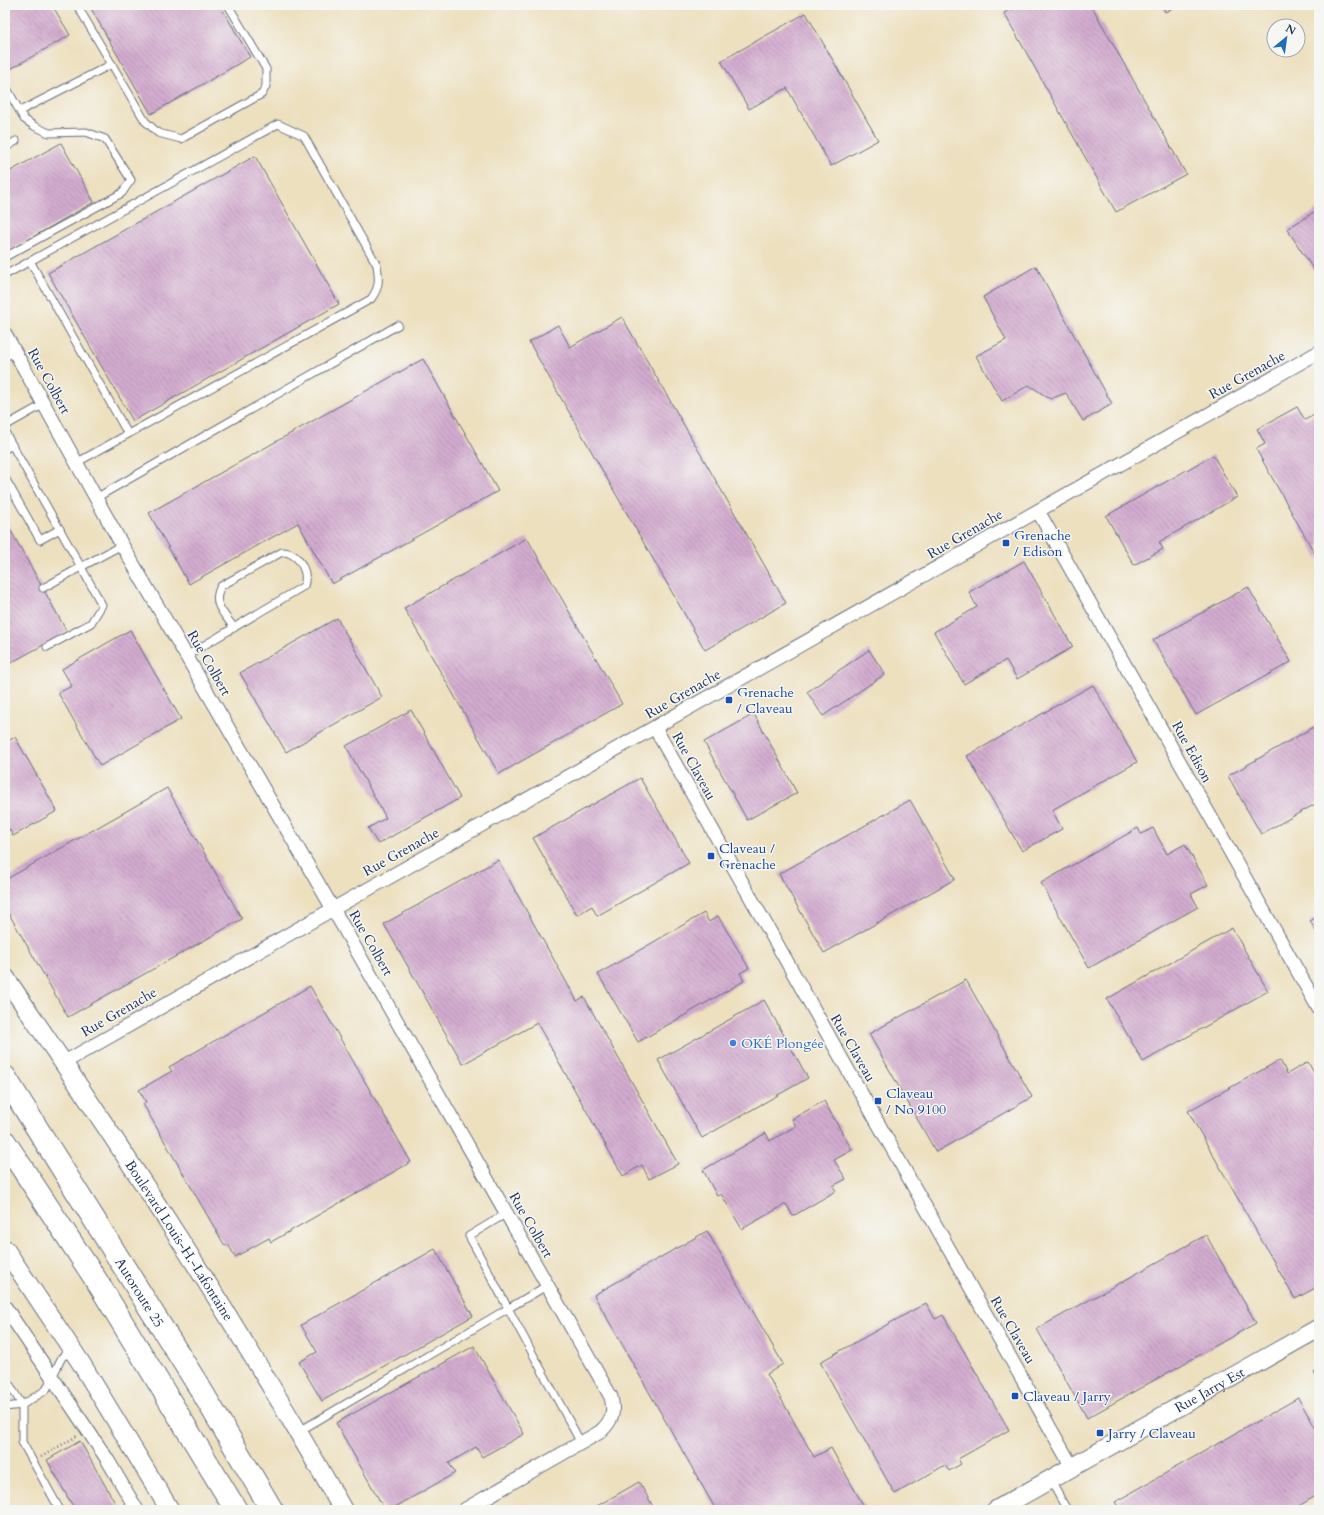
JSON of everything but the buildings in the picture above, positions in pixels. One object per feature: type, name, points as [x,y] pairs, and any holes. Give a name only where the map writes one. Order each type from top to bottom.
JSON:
[{"type":"highway","name":"Autoroute 25","points":[[5,1077],[201,1390],[272,1510]]},
{"type":"highway","points":[[5,1142],[103,1292],[236,1510]]},
{"type":"main road","name":"Boulevard Louis-H.-Lafontaine","points":[[5,977],[177,1236],[298,1432],[343,1510]]},
{"type":"main road","points":[[5,1249],[73,1351],[170,1510]]},
{"type":"main road","name":"Rue Jarry Est","points":[[996,1510],[1319,1328]]},
{"type":"street","name":"Rue Colbert","points":[[5,334],[10,354],[44,404],[122,545],[333,909],[612,1397],[614,1408],[612,1418],[607,1426],[600,1432],[464,1510]]},
{"type":"street","name":"Rue Grenache","points":[[63,1063],[1319,352]]},
{"type":"street","name":"Rue Edison","points":[[1038,511],[1319,1009]]},
{"type":"street","name":"Rue Claveau","points":[[655,728],[1072,1467]]},
{"type":"street","points":[[5,1307],[108,1459],[137,1510]]},
{"type":"lane","points":[[77,5],[145,121],[158,133],[181,139],[262,94],[266,86],[266,69],[228,5]]},
{"type":"lane","points":[[20,111],[112,64]]},
{"type":"lane","points":[[5,85],[24,119],[34,126],[49,133],[86,132],[105,139],[130,180],[122,193],[5,257]]},
{"type":"lane","points":[[5,275],[278,124],[304,136],[377,265],[379,281],[378,290],[371,299],[76,463]]},
{"type":"lane","points":[[5,148],[16,141]]},
{"type":"lane","points":[[30,261],[128,434]]},
{"type":"lane","points":[[96,498],[398,325]]},
{"type":"lane","points":[[5,426],[44,404]]},
{"type":"lane","points":[[5,432],[102,605],[91,623],[46,647]]},
{"type":"lane","points":[[5,449],[12,445]]},
{"type":"lane","points":[[5,478],[40,540],[60,529]]},
{"type":"lane","points":[[42,588],[122,545]]},
{"type":"lane","points":[[186,656],[234,628],[304,586],[305,574],[296,556],[288,552],[282,552],[221,586],[217,594],[217,602],[234,628]]},
{"type":"lane","points":[[507,1213],[469,1236],[581,1444]]},
{"type":"lane","points":[[298,1432],[548,1285]]},
{"type":"lane","points":[[5,1407],[22,1405],[46,1390],[62,1356],[73,1351]]},
{"type":"lane","points":[[5,1377],[22,1405],[22,1442],[60,1510]]},
{"type":"lane","points":[[1050,1480],[1067,1510]]},
{"type":"lane","points":[[5,1504],[8,1510]]},
{"type":"path","points":[[42,1456],[80,1435],[83,1440]]},
{"type":"place","name":"Grenache / Edison","points":[[1006,543]]},
{"type":"place","name":"Grenache / Claveau","points":[[729,700]]},
{"type":"place","name":"Claveau / Grenache","points":[[711,856]]},
{"type":"place","name":"OKÉ Plongée","points":[[733,1043]]},
{"type":"place","name":"Claveau / No 9100","points":[[878,1101]]},
{"type":"place","name":"Claveau / Jarry","points":[[1015,1396]]},
{"type":"place","name":"Jarry / Claveau","points":[[1100,1433]]}]
